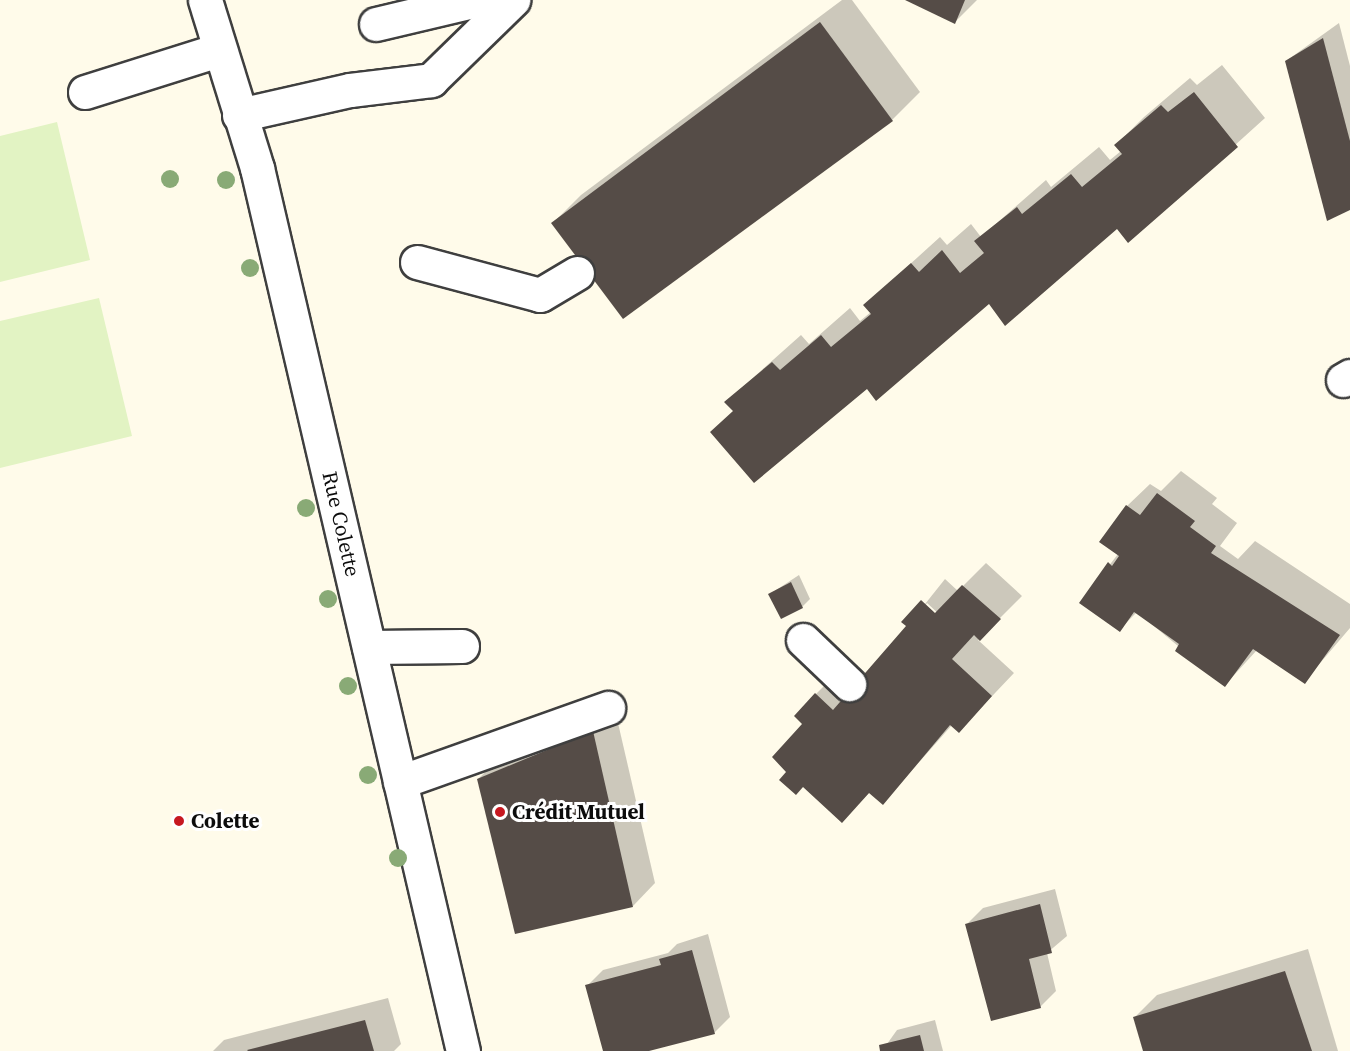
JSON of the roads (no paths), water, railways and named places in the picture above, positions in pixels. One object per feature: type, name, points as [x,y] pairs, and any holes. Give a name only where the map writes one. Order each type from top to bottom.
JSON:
[{"type":"street","name":"Rue Colette","points":[[205,0],[218,50],[257,168],[463,1051]]},
{"type":"street","points":[[376,24],[477,0]]},
{"type":"street","points":[[239,115],[350,90],[431,80],[513,0]]},
{"type":"street","points":[[85,92],[218,50]]},
{"type":"street","points":[[417,262],[540,296],[577,273]]},
{"type":"street","points":[[803,640],[849,684]]},
{"type":"street","points":[[369,647],[462,646]]},
{"type":"street","points":[[400,782],[608,708]]},
{"type":"place","name":"Crédit Mutuel","points":[[500,812]]},
{"type":"place","name":"Colette","points":[[179,821]]}]
